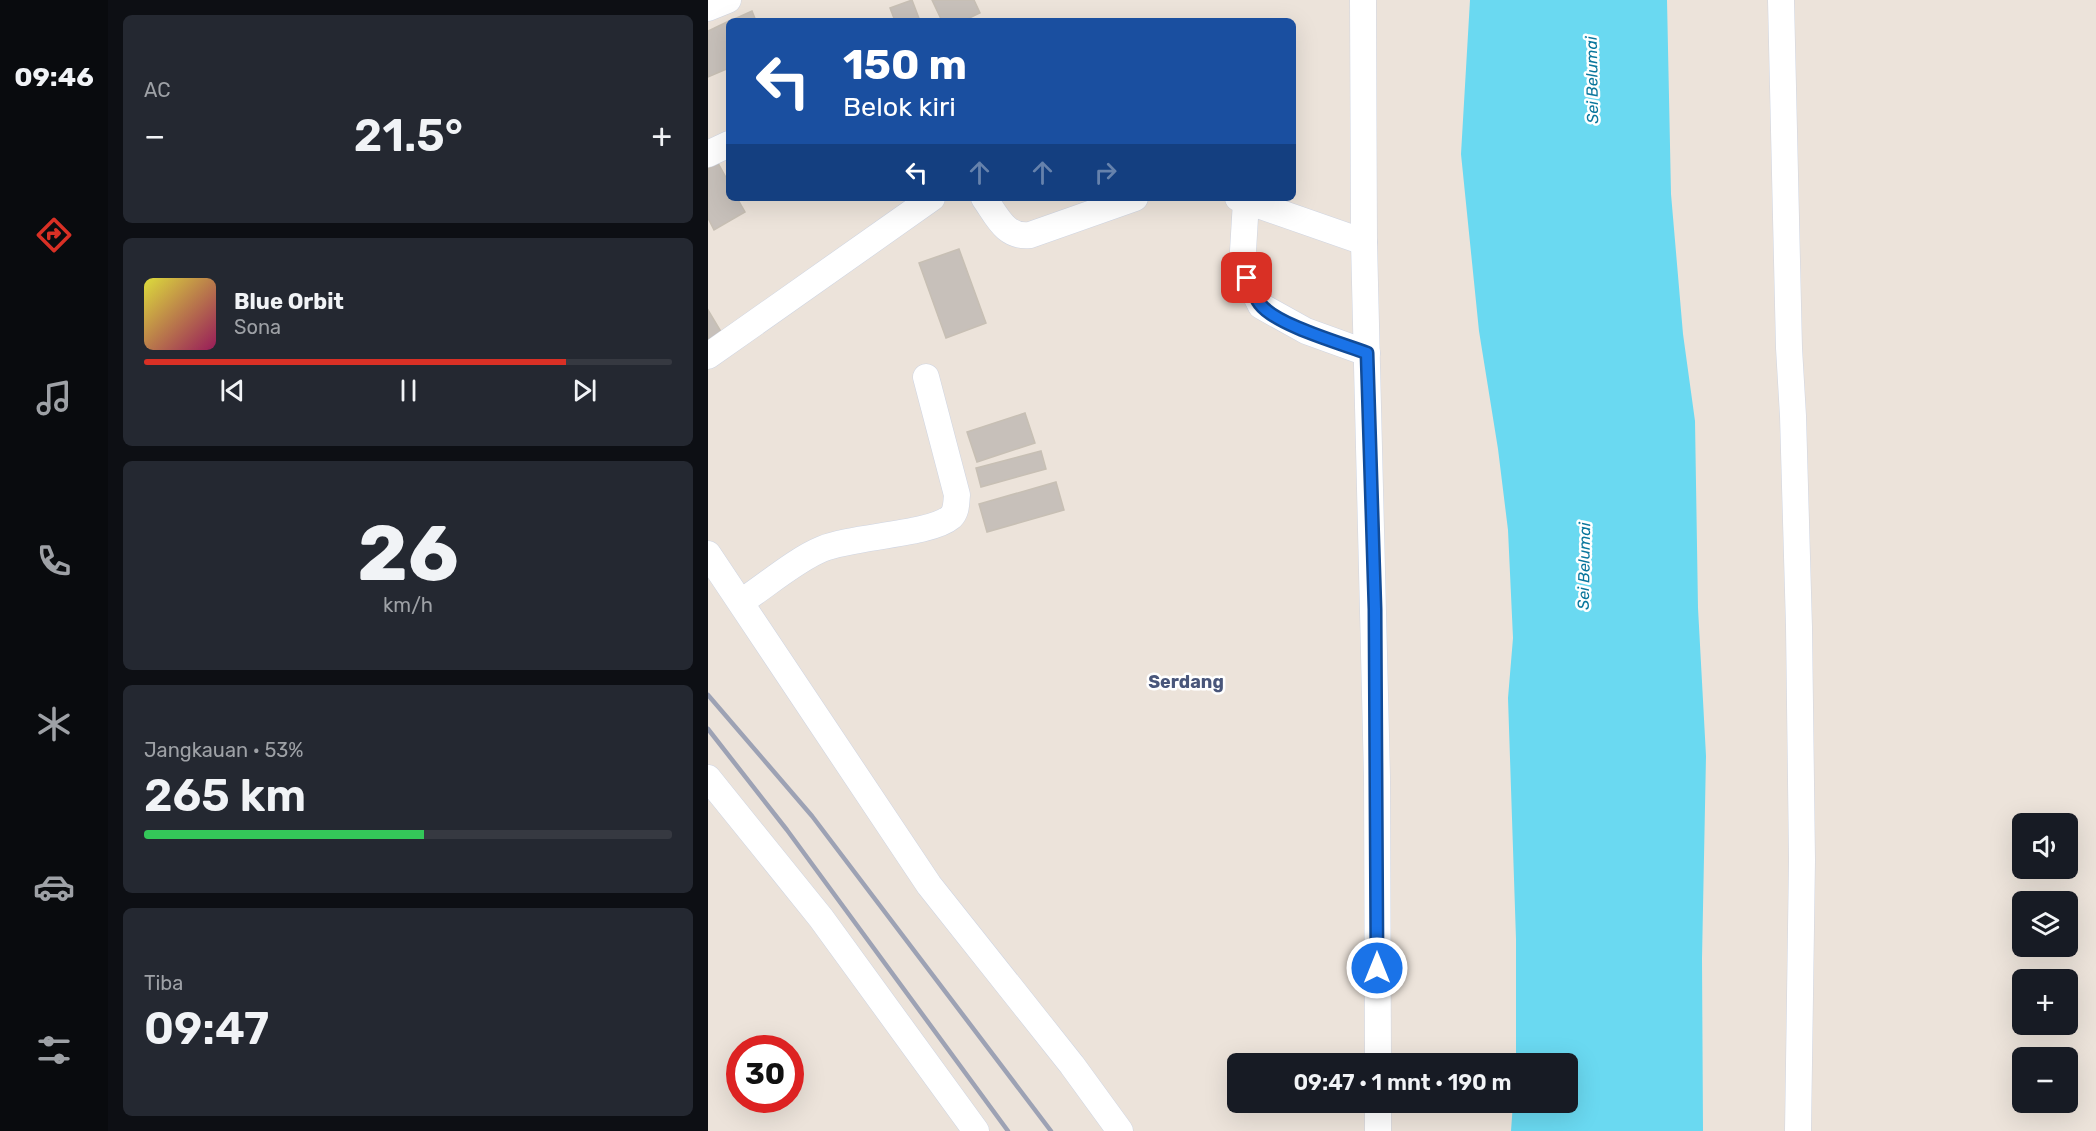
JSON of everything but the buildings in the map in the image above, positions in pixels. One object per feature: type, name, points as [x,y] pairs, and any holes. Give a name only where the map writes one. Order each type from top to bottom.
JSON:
[{"type":"street","points":[[708,8],[728,0]]},
{"type":"street","points":[[1363,0],[1364,242],[1377,741],[1378,1053]]},
{"type":"street","points":[[1781,0],[1789,348],[1799,627],[1802,860],[1798,1131]]},
{"type":"street","points":[[708,154],[726,145]]},
{"type":"street","points":[[708,356],[928,201]]},
{"type":"street","points":[[986,201],[1009,232],[1019,236],[1030,235],[1126,201]]},
{"type":"street","points":[[1242,201],[1243,251],[1247,278],[1261,306],[1306,331],[1367,353]]},
{"type":"street","points":[[1248,201],[1364,242]]},
{"type":"street","points":[[741,602],[820,550],[853,539],[921,528],[950,518],[955,511],[957,495],[926,377]]},
{"type":"street","points":[[708,554],[929,885],[1072,1065],[1120,1131]]},
{"type":"street","points":[[708,778],[821,918],[976,1131]]},
{"type":"street","points":[[1378,1113],[1378,1131]]},
{"type":"water","name":"Sei Belumai","points":[[1470,0],[1667,0],[1671,194],[1683,334],[1695,421],[1698,608],[1706,756],[1702,959],[1703,1131],[1511,1131],[1512,1113],[1578,1113],[1578,1053],[1516,1053],[1516,939],[1508,698],[1513,638],[1508,530],[1479,331],[1461,154]]},
{"type":"railway","points":[[708,695],[812,816],[1051,1131]]},
{"type":"railway","points":[[708,729],[787,830],[1008,1131]]},
{"type":"district","name":"Serdang","points":[[1186,682]]},
{"type":"route","points":[[1247,278],[1261,306],[1276,316],[1306,331],[1367,353],[1375,609],[1377,968]]}]
